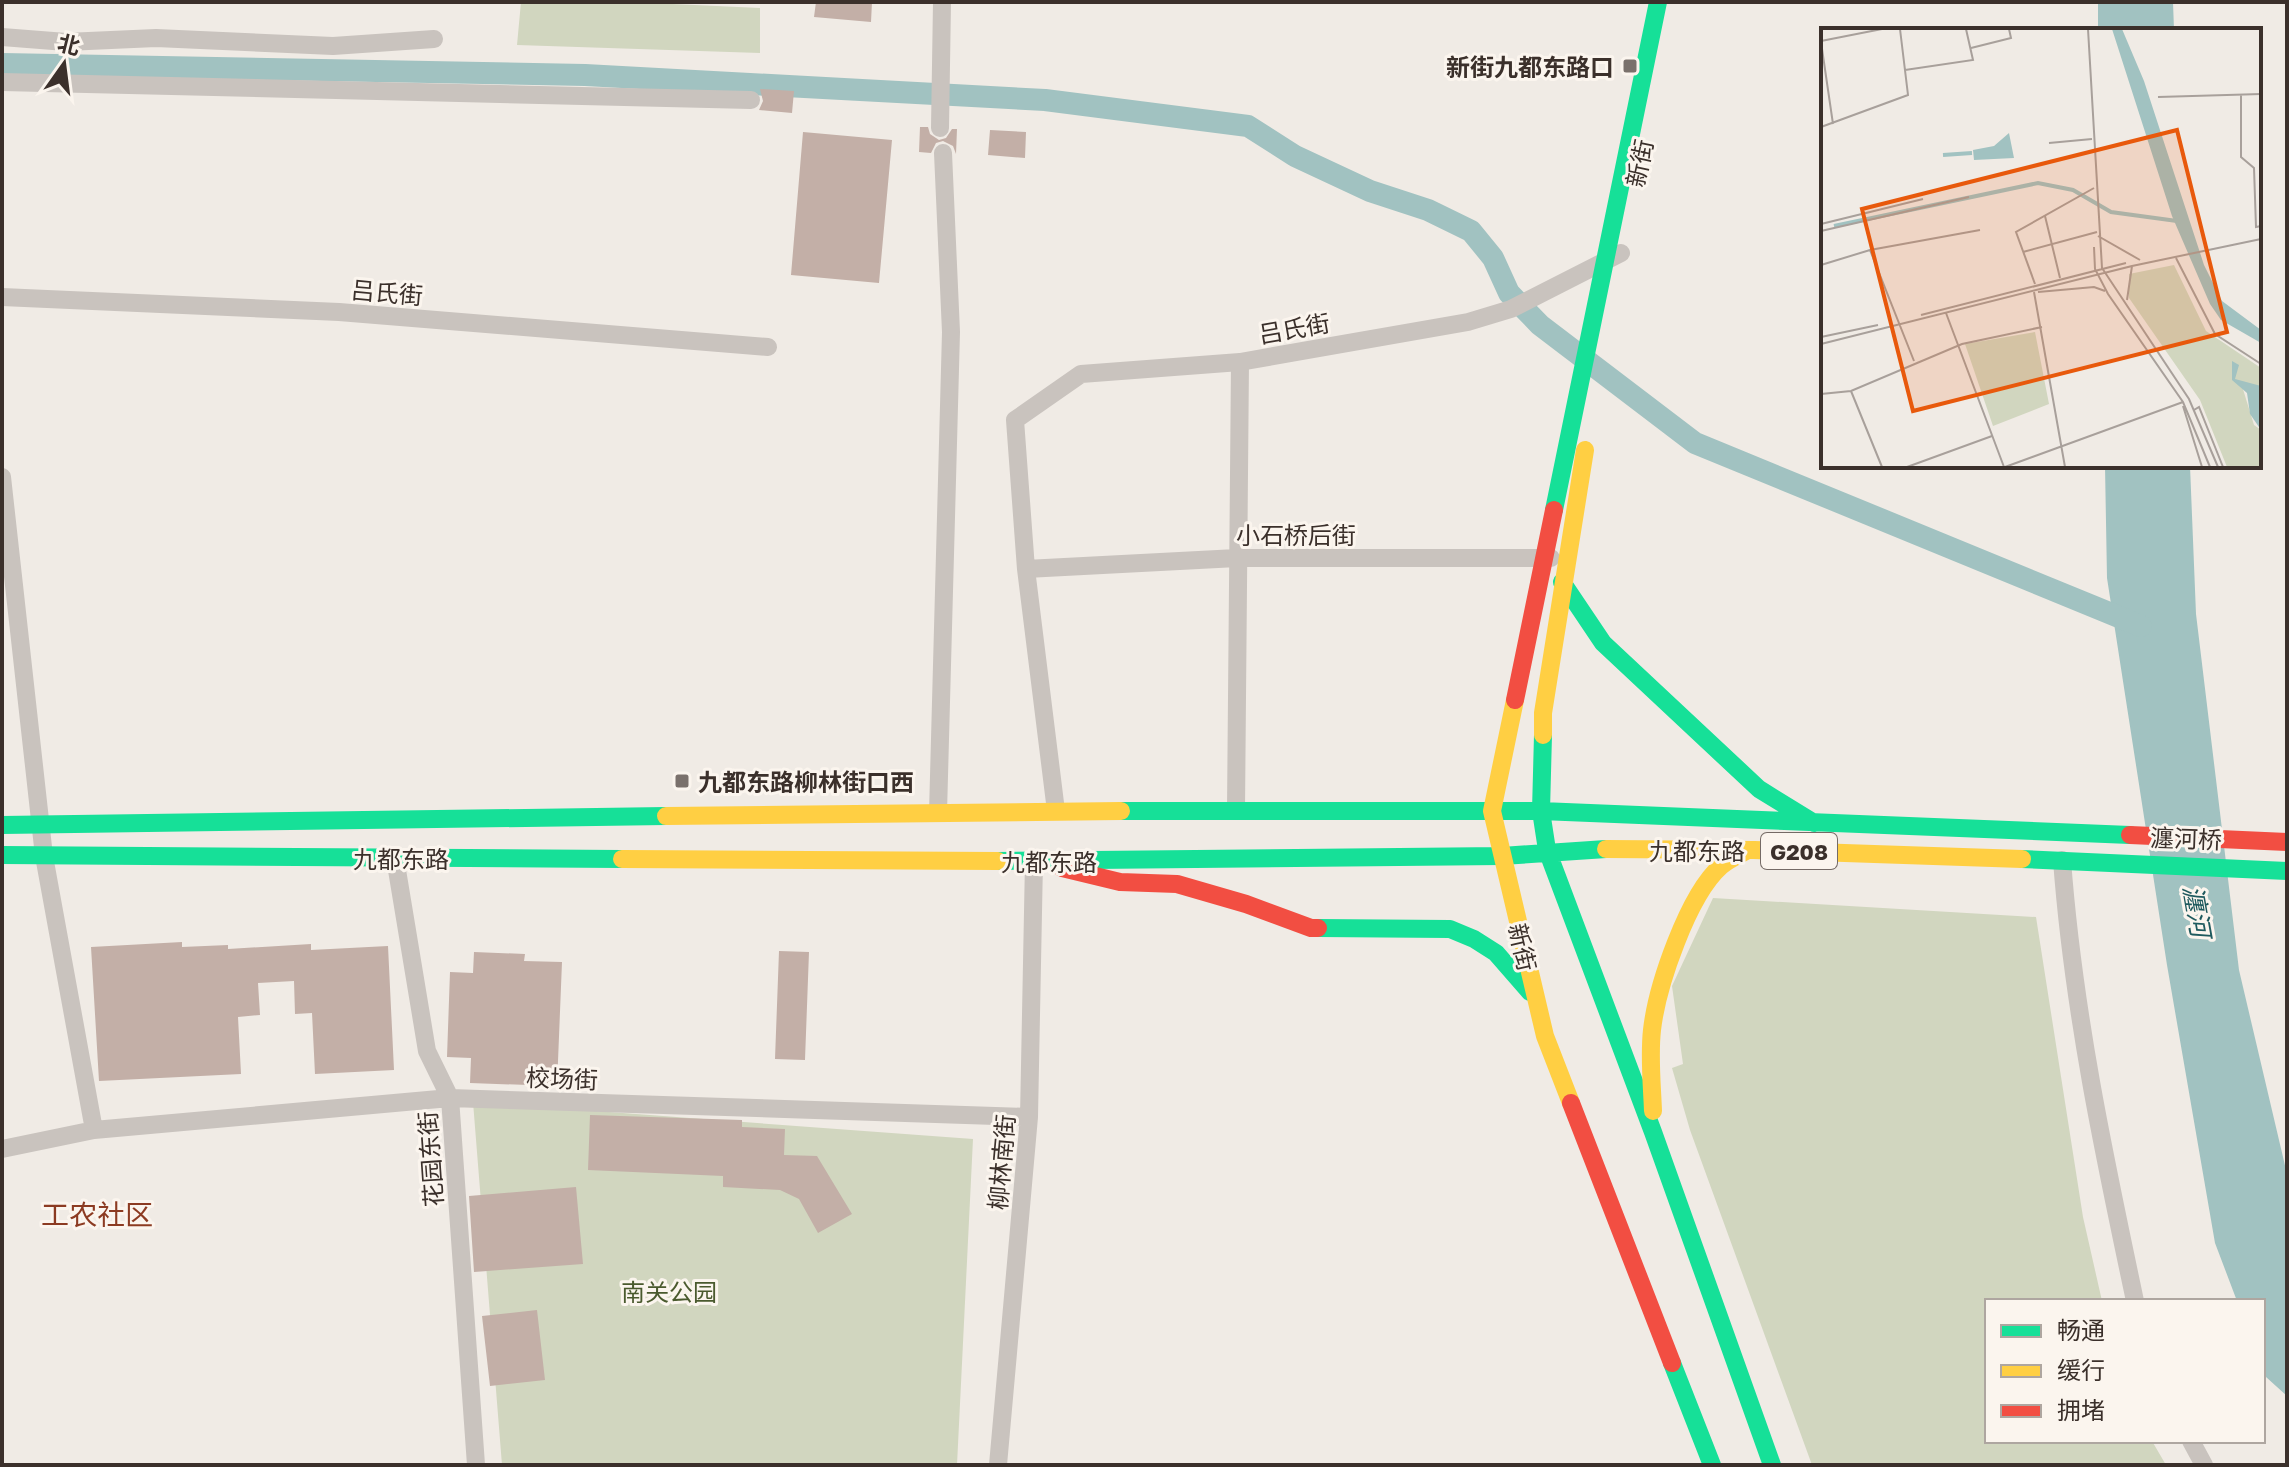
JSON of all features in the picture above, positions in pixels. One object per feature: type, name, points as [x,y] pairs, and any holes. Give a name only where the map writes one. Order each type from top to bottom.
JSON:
[{"type":"main road","points":[[1658,2],[1613,258],[1595,311],[1566,557],[1543,713],[1541,811],[1547,850],[1653,1132],[1772,1465]]},
{"type":"main road","name":"新街","points":[[1673,2],[1613,258],[1609,325],[1544,558],[1492,811],[1545,1036],[1712,1465]]},
{"type":"main road","points":[[1562,582],[1603,643],[1759,789],[1814,823]]},
{"type":"main road","name":"九都东路","points":[[2,825],[1056,811],[1541,811],[2092,834]]},
{"type":"main road","name":"瀍河桥","points":[[2092,834],[2284,842]]},
{"type":"main road","name":"九都东路","points":[[2,855],[1034,861],[1502,856],[1547,850],[1748,850],[2096,861]]},
{"type":"main road","points":[[1653,1132],[1652,1032],[1666,972],[1696,900],[1720,867],[1748,850]]},
{"type":"main road","points":[[1034,861],[1120,882],[1177,884],[1246,904],[1311,928],[1434,927],[1470,934],[1515,970],[1536,1000]]},
{"type":"main road","name":"瀍河桥","points":[[2096,861],[2286,871]]},
{"type":"street","points":[[940,128],[942,2]]},
{"type":"street","points":[[2,37],[66,42],[156,38],[333,46],[434,39]]},
{"type":"street","points":[[2,82],[751,100]]},
{"type":"street","points":[[938,813],[951,332],[943,153]]},
{"type":"street","name":"吕氏街","points":[[1026,569],[1015,420],[1081,374],[1240,362],[1468,322],[1511,309],[1613,258]]},
{"type":"street","name":"吕氏街","points":[[2,297],[339,312],[768,347]]},
{"type":"street","points":[[1236,810],[1240,362]]},
{"type":"street","points":[[2,477],[44,856],[94,1130]]},
{"type":"street","name":"小石桥后街","points":[[1026,569],[1237,558],[1566,557]]},
{"type":"street","points":[[1026,569],[1056,811]]},
{"type":"street","name":"花园东街","points":[[395,858],[427,1051],[450,1098],[476,1465]]},
{"type":"street","points":[[2062,860],[2066,910],[2098,1128],[2135,1299]]},
{"type":"street","name":"柳林南街","points":[[998,1465],[1029,1117],[1034,861]]},
{"type":"street","name":"校场街","points":[[2,1149],[94,1130],[450,1098],[1029,1117]]},
{"type":"street","points":[[2192,1443],[2204,1465]]},
{"type":"green space","points":[[521,2],[629,2],[760,8],[760,53],[517,45]]},
{"type":"green space","points":[[1713,898],[2036,917],[2083,1217],[2102,1299],[1985,1299],[1985,1443],[2153,1443],[2166,1465],[1812,1465],[1690,1130],[1672,1068],[1683,1064],[1672,986]]},
{"type":"green space","name":"南关公园","points":[[473,1102],[973,1139],[957,1465],[502,1465]]},
{"type":"water","points":[[2098,2],[2173,2],[2174,28],[2098,28]]},
{"type":"water","name":"瀍河","points":[[2105,468],[2190,468],[2196,614],[2239,970],[2287,1174],[2287,1396],[2265,1374],[2265,1299],[2236,1299],[2215,1243],[2167,965],[2107,578]]},
{"type":"building","points":[[816,2],[872,2],[871,22],[814,17]]},
{"type":"building","points":[[760,89],[794,91],[792,113],[759,110],[763,101]]},
{"type":"building","points":[[920,127],[928,127],[930,134],[939,140],[946,138],[952,129],[957,129],[956,154],[953,146],[943,141],[936,143],[931,153],[919,152]]},
{"type":"building","points":[[990,130],[1026,132],[1025,158],[988,155]]},
{"type":"building","points":[[803,132],[892,140],[879,283],[791,275]]},
{"type":"building","points":[[182,942],[182,947],[228,945],[228,949],[311,944],[311,950],[388,946],[394,1070],[315,1074],[312,1013],[295,1014],[294,981],[258,983],[260,1015],[238,1017],[241,1074],[99,1081],[91,947]]},
{"type":"building","points":[[779,951],[809,952],[805,1060],[775,1059]]},
{"type":"building","points":[[474,952],[525,954],[524,961],[562,962],[557,1086],[470,1083],[471,1058],[447,1057],[450,972],[473,973]]},
{"type":"building","points":[[590,1115],[742,1120],[742,1127],[785,1129],[784,1155],[817,1156],[852,1214],[818,1233],[799,1199],[780,1190],[723,1187],[723,1176],[588,1170]]},
{"type":"building","points":[[576,1187],[583,1264],[474,1272],[469,1196]]},
{"type":"building","points":[[537,1310],[545,1380],[490,1386],[482,1316]]},
{"type":"waterway","points":[[2,64],[585,75],[1045,100],[1248,126],[1295,156],[1370,191],[1428,210],[1471,231],[1493,258],[1509,293],[1540,325],[1695,443],[2141,626]]},
{"type":"traffic: fast","points":[[1554,510],[1658,2]]},
{"type":"traffic: fast","points":[[1562,582],[1603,643],[1759,789],[1814,823]]},
{"type":"traffic: fast","points":[[1543,735],[1541,811],[1547,850],[1653,1132],[1772,1465]]},
{"type":"traffic: fast","points":[[1121,811],[1541,811],[2130,835]]},
{"type":"traffic: fast","points":[[2,825],[666,816]]},
{"type":"traffic: fast","points":[[998,861],[1502,856],[1606,849]]},
{"type":"traffic: fast","points":[[2,855],[622,859]]},
{"type":"traffic: fast","points":[[2022,859],[2287,871]]},
{"type":"traffic: fast","points":[[1318,928],[1450,929],[1496,953],[1530,992]]},
{"type":"traffic: fast","points":[[1672,1363],[1712,1465]]},
{"type":"traffic: slow","points":[[1543,735],[1543,713],[1585,450]]},
{"type":"traffic: slow","points":[[1515,700],[1492,811],[1545,1036],[1571,1103]]},
{"type":"traffic: slow","points":[[666,816],[1121,811]]},
{"type":"traffic: slow","points":[[1606,849],[1754,850],[2022,859]]},
{"type":"traffic: slow","points":[[1653,1111],[1652,1030],[1667,966],[1686,919],[1709,880],[1724,864],[1748,850]]},
{"type":"traffic: slow","points":[[622,859],[998,861]]},
{"type":"traffic: jam","points":[[1515,700],[1554,510]]},
{"type":"traffic: jam","points":[[2130,835],[2287,842]]},
{"type":"traffic: jam","points":[[1062,868],[1120,882],[1177,884],[1318,928]]},
{"type":"traffic: jam","points":[[1571,1103],[1672,1363]]},
{"type":"place","name":"新街九都东路口","points":[[1630,66]]},
{"type":"place","name":"九都东路柳林街口西","points":[[682,781]]},
{"type":"district","name":"工农社区","points":[[97,1214]]}]
